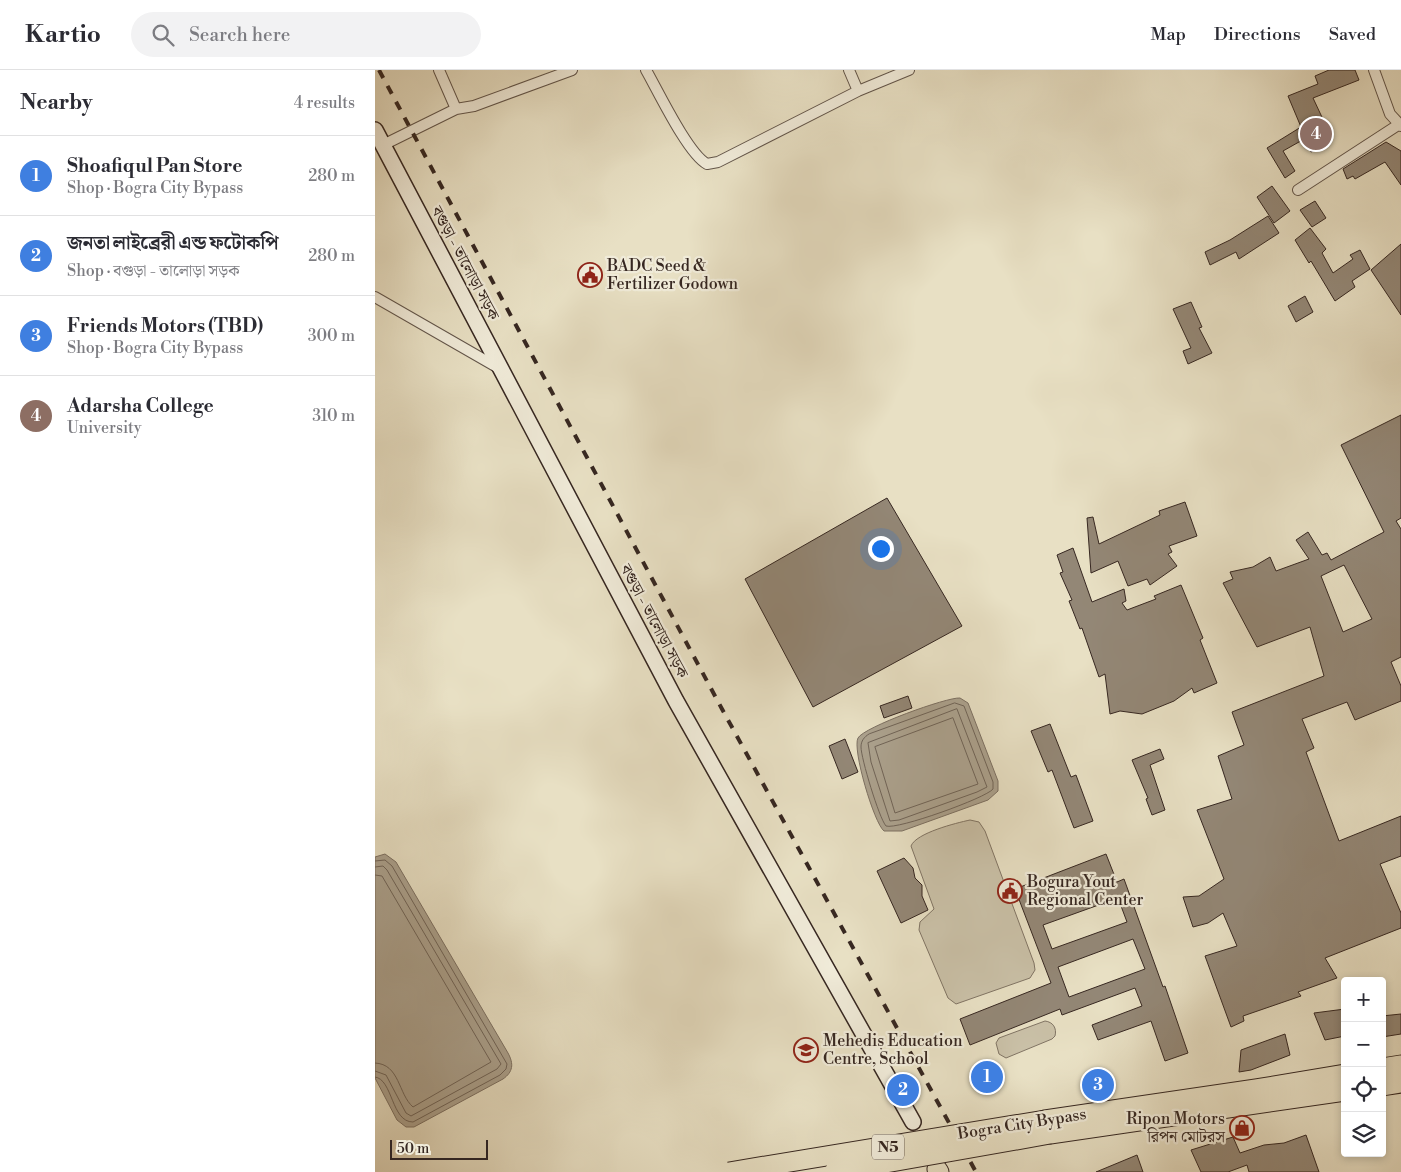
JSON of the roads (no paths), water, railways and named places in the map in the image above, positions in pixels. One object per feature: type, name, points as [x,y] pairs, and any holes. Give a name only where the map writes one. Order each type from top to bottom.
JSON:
[{"type":"highway","points":[[1386,1067],[1401,1065]]},
{"type":"highway","name":"Bogra City Bypass","points":[[729,1172],[1045,1120],[1256,1090],[1341,1075]]},
{"type":"highway","points":[[1386,1085],[1401,1083]]},
{"type":"highway","name":"Bogra City Bypass","points":[[834,1172],[1049,1134],[1341,1092]]},
{"type":"street","points":[[439,70],[456,109]]},
{"type":"street","points":[[383,145],[456,109],[474,106],[572,70]]},
{"type":"street","points":[[646,70],[691,148],[700,161],[707,164],[718,162],[858,91],[909,70]]},
{"type":"street","points":[[849,70],[858,91]]},
{"type":"street","points":[[1298,190],[1400,126],[1390,114],[1374,70]]},
{"type":"street","name":"বগুড়া - তালোড়া সড়ক","points":[[375,130],[676,701],[913,1122]]},
{"type":"street","points":[[375,297],[502,370]]},
{"type":"water","points":[[960,698],[968,703],[998,781],[998,791],[988,800],[902,831],[884,831],[875,815],[865,786],[858,756],[858,738],[889,720],[939,702]]},
{"type":"water","points":[[385,854],[396,862],[508,1053],[512,1064],[511,1071],[503,1079],[414,1127],[406,1127],[397,1120],[375,1078],[375,857]]},
{"type":"railway","points":[[379,70],[722,709],[976,1172]]},
{"type":"place","name":"Adarsha College","points":[[1316,134]]},
{"type":"place","name":"BADC Seed & Fertilizer Godown","points":[[590,275]]},
{"type":"place","name":"Bogura Yout Regional Center","points":[[1010,891]]},
{"type":"place","name":"Mehedis Education Centre, School","points":[[806,1050]]},
{"type":"place","name":"Shoafiqul Pan Store","points":[[987,1077]]},
{"type":"place","name":"Friends Motors (TBD)","points":[[1098,1085]]},
{"type":"place","name":"জনতা লাইব্রেরী এন্ড ফটোকপি","points":[[903,1090]]},
{"type":"place","name":"Ripon Motors রিপন মোটরস","points":[[1242,1128]]}]
